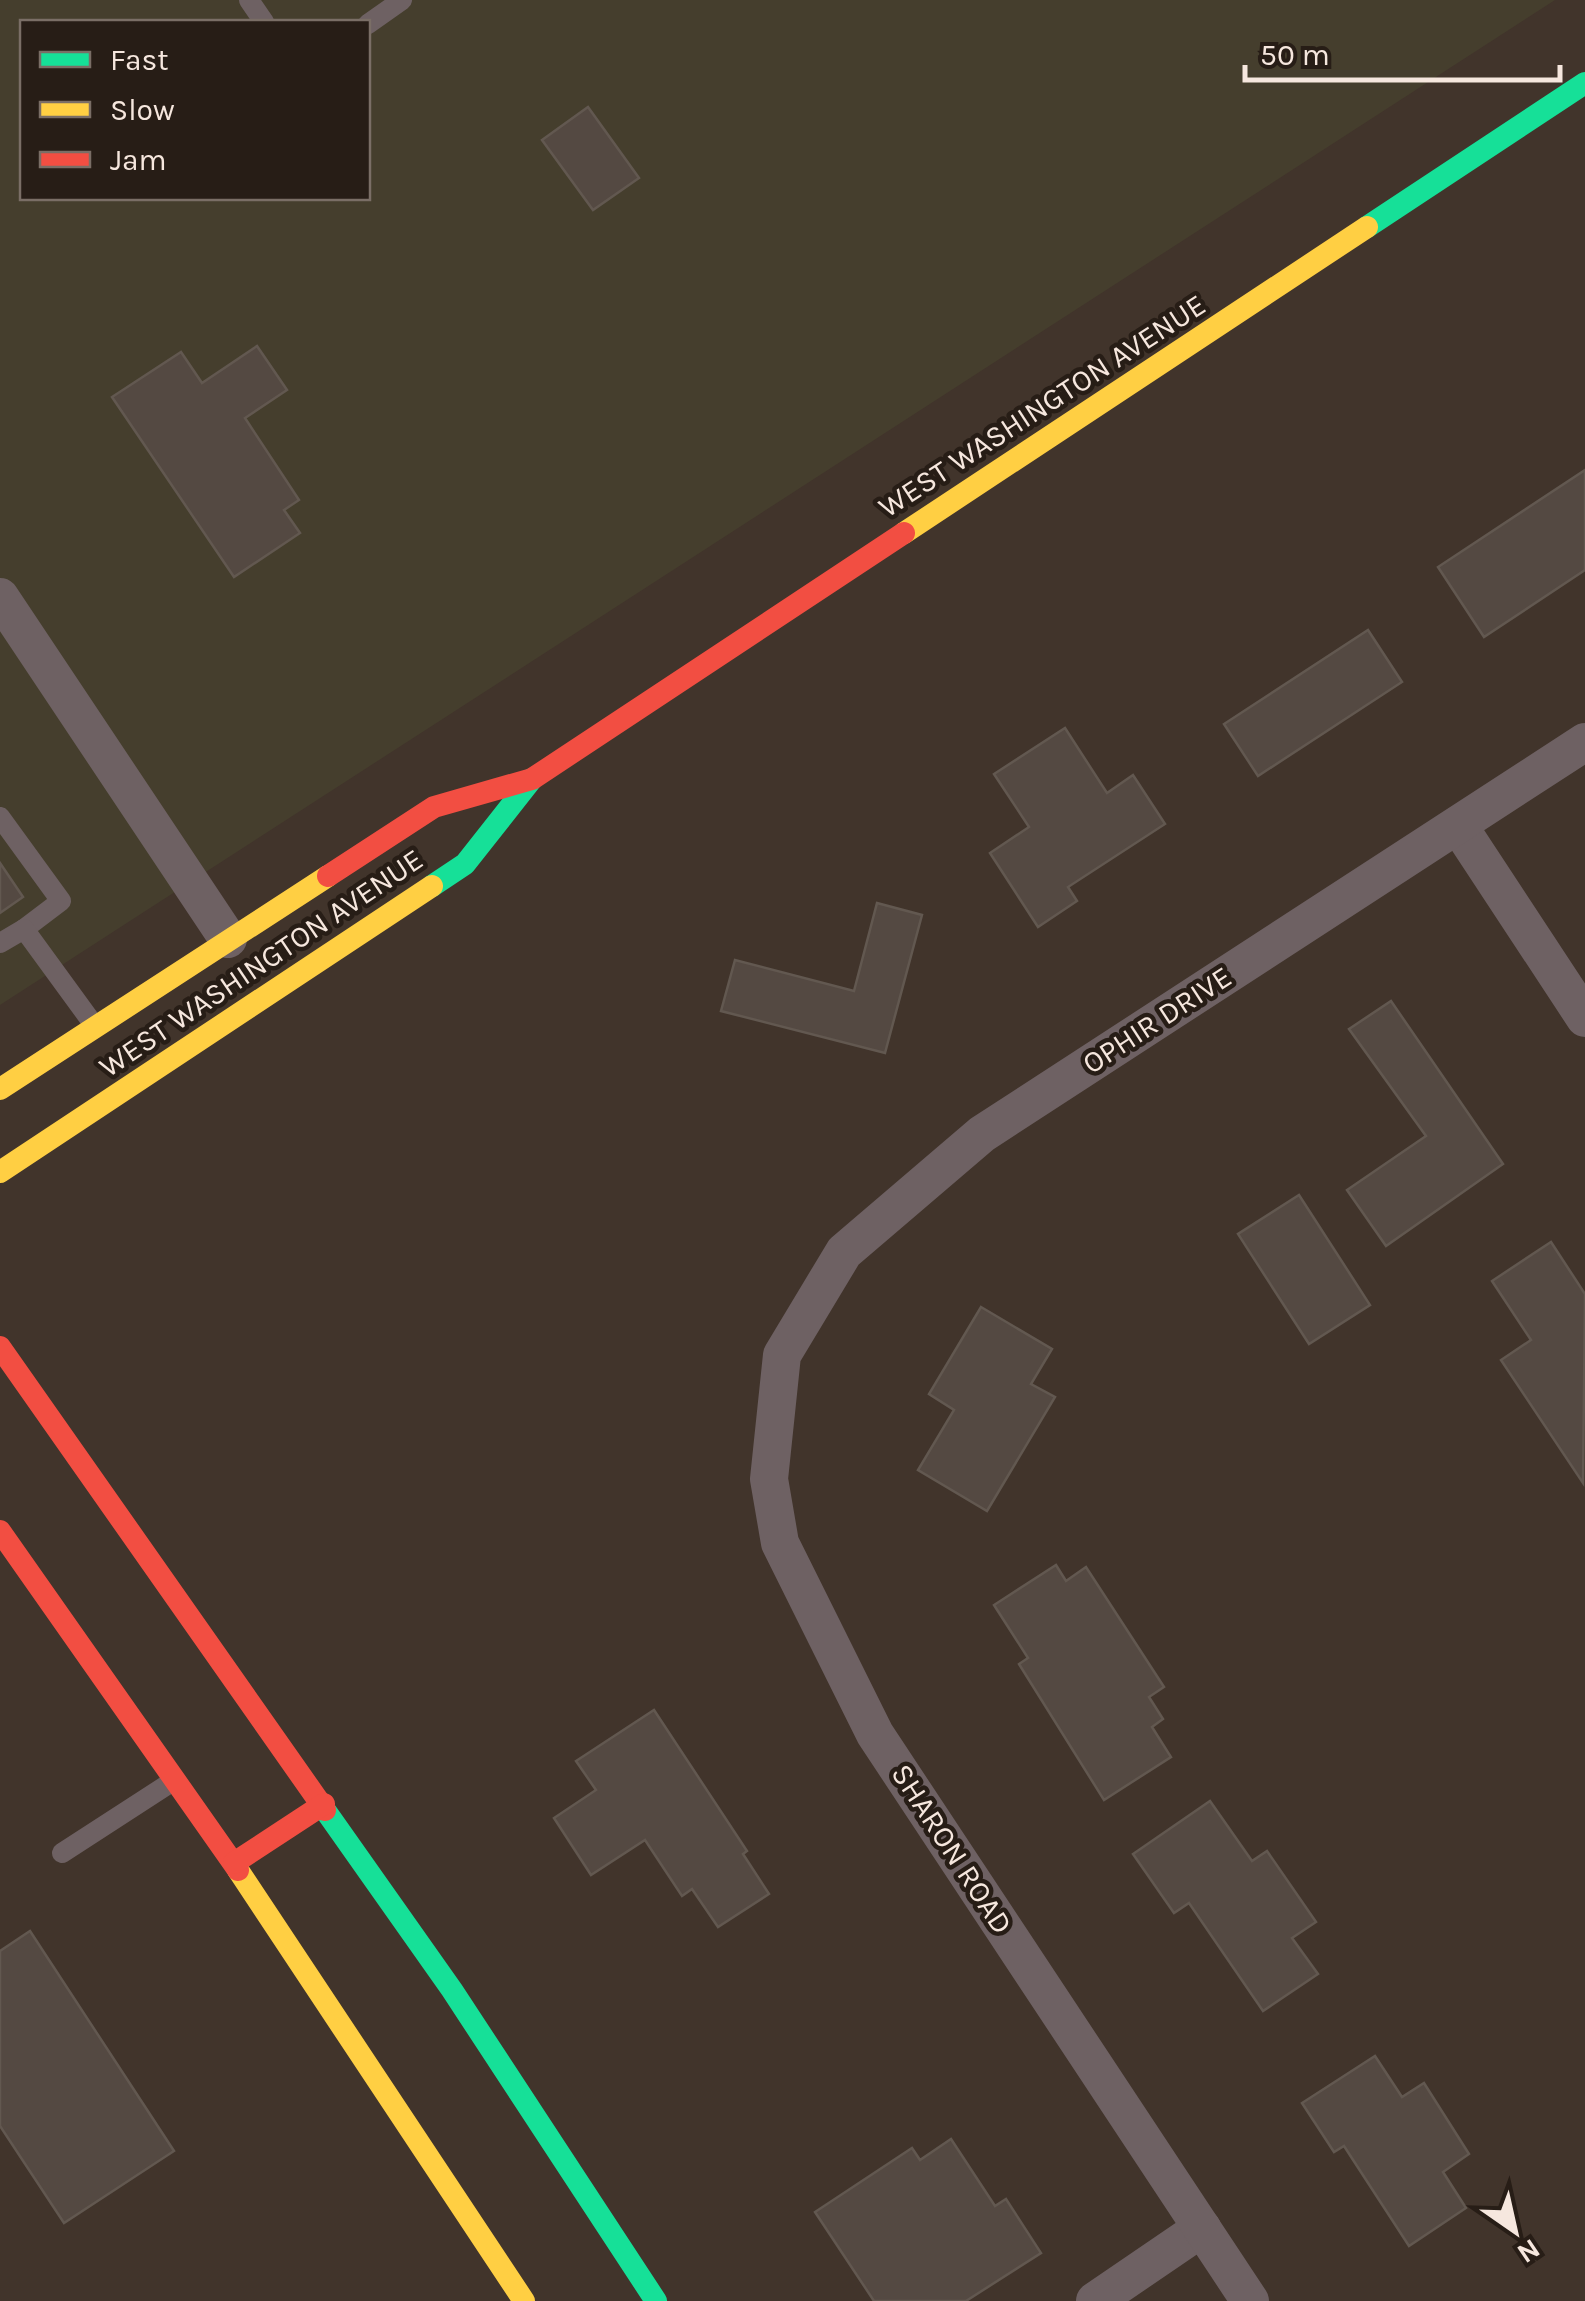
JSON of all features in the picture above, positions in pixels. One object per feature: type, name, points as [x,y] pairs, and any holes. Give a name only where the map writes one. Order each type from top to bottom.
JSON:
[{"type":"main road","name":"WEST WASHINGTON AVENUE","points":[[0,1088],[434,808],[532,779],[1585,83]]},
{"type":"main road","name":"WEST WASHINGTON AVENUE","points":[[0,1172],[465,864],[532,779]]},
{"type":"main road","points":[[0,1347],[452,1990],[656,2301]]},
{"type":"main road","points":[[0,1531],[234,1863],[524,2301]]},
{"type":"main road","points":[[234,1863],[324,1804]]},
{"type":"street","points":[[0,597],[228,939]]},
{"type":"street","name":"OPHIR DRIVE","points":[[782,1355],[844,1252],[982,1134],[1585,742]]},
{"type":"street","points":[[1458,825],[1585,1018]]},
{"type":"street","name":"SHARON ROAD","points":[[782,1355],[769,1479],[780,1543],[876,1734],[1250,2301]]},
{"type":"street","points":[[1095,2301],[1202,2228]]},
{"type":"lane","points":[[370,23],[402,0]]},
{"type":"lane","points":[[0,817],[61,901],[7,936],[96,1026]]},
{"type":"lane","points":[[62,1853],[175,1780]]},
{"type":"shaded area","points":[[0,0],[1555,0],[0,1005]]},
{"type":"building","points":[[588,107],[639,178],[593,210],[542,140]]},
{"type":"building","points":[[257,346],[287,390],[245,418],[299,500],[284,510],[300,533],[234,577],[112,397],[181,352],[202,383]]},
{"type":"building","points":[[1585,470],[1585,570],[1484,637],[1438,567]]},
{"type":"building","points":[[1368,630],[1402,682],[1258,776],[1224,724]]},
{"type":"building","points":[[1065,728],[1107,793],[1133,775],[1165,824],[1068,887],[1077,901],[1038,927],[990,853],[1029,827],[994,774]]},
{"type":"building","points":[[0,863],[23,897],[0,913]]},
{"type":"building","points":[[877,903],[922,915],[885,1053],[721,1011],[735,960],[854,991]]},
{"type":"building","points":[[1391,1001],[1503,1164],[1386,1246],[1347,1190],[1426,1136],[1349,1029]]},
{"type":"building","points":[[1299,1195],[1370,1305],[1309,1344],[1238,1234]]},
{"type":"building","points":[[1551,1242],[1585,1294],[1583,1483],[1501,1360],[1531,1340],[1492,1281]]},
{"type":"building","points":[[981,1307],[1052,1349],[1031,1384],[1055,1397],[987,1511],[918,1470],[954,1410],[929,1394]]},
{"type":"building","points":[[1056,1565],[1066,1581],[1086,1567],[1164,1687],[1149,1697],[1163,1719],[1152,1727],[1171,1757],[1104,1800],[1019,1664],[1028,1658],[994,1605]]},
{"type":"building","points":[[654,1710],[747,1851],[743,1854],[769,1894],[718,1927],[692,1889],[682,1896],[645,1840],[591,1875],[554,1818],[596,1790],[576,1761]]},
{"type":"building","points":[[1210,1801],[1252,1861],[1267,1851],[1316,1922],[1292,1938],[1318,1974],[1263,2011],[1189,1903],[1174,1913],[1133,1854]]},
{"type":"building","points":[[30,1931],[174,2151],[64,2223],[0,2126],[0,1951]]},
{"type":"building","points":[[1375,2056],[1402,2097],[1424,2083],[1469,2154],[1443,2172],[1466,2208],[1409,2246],[1344,2146],[1334,2152],[1302,2103]]},
{"type":"building","points":[[951,2139],[995,2206],[1006,2199],[1041,2253],[966,2301],[874,2301],[815,2212],[912,2148],[920,2160]]},
{"type":"traffic: fast","points":[[1367,227],[1585,83]]},
{"type":"traffic: fast","points":[[432,886],[465,864],[532,779]]},
{"type":"traffic: fast","points":[[325,1810],[452,1990],[656,2301]]},
{"type":"traffic: slow","points":[[904,533],[1367,227]]},
{"type":"traffic: slow","points":[[0,1089],[328,876]]},
{"type":"traffic: slow","points":[[0,1172],[432,886]]},
{"type":"traffic: slow","points":[[238,1870],[524,2301]]},
{"type":"traffic: jam","points":[[328,876],[434,807],[532,779],[904,533]]},
{"type":"traffic: jam","points":[[0,1347],[325,1810]]},
{"type":"traffic: jam","points":[[0,1531],[238,1870]]},
{"type":"traffic: jam","points":[[234,1863],[324,1804]]}]
